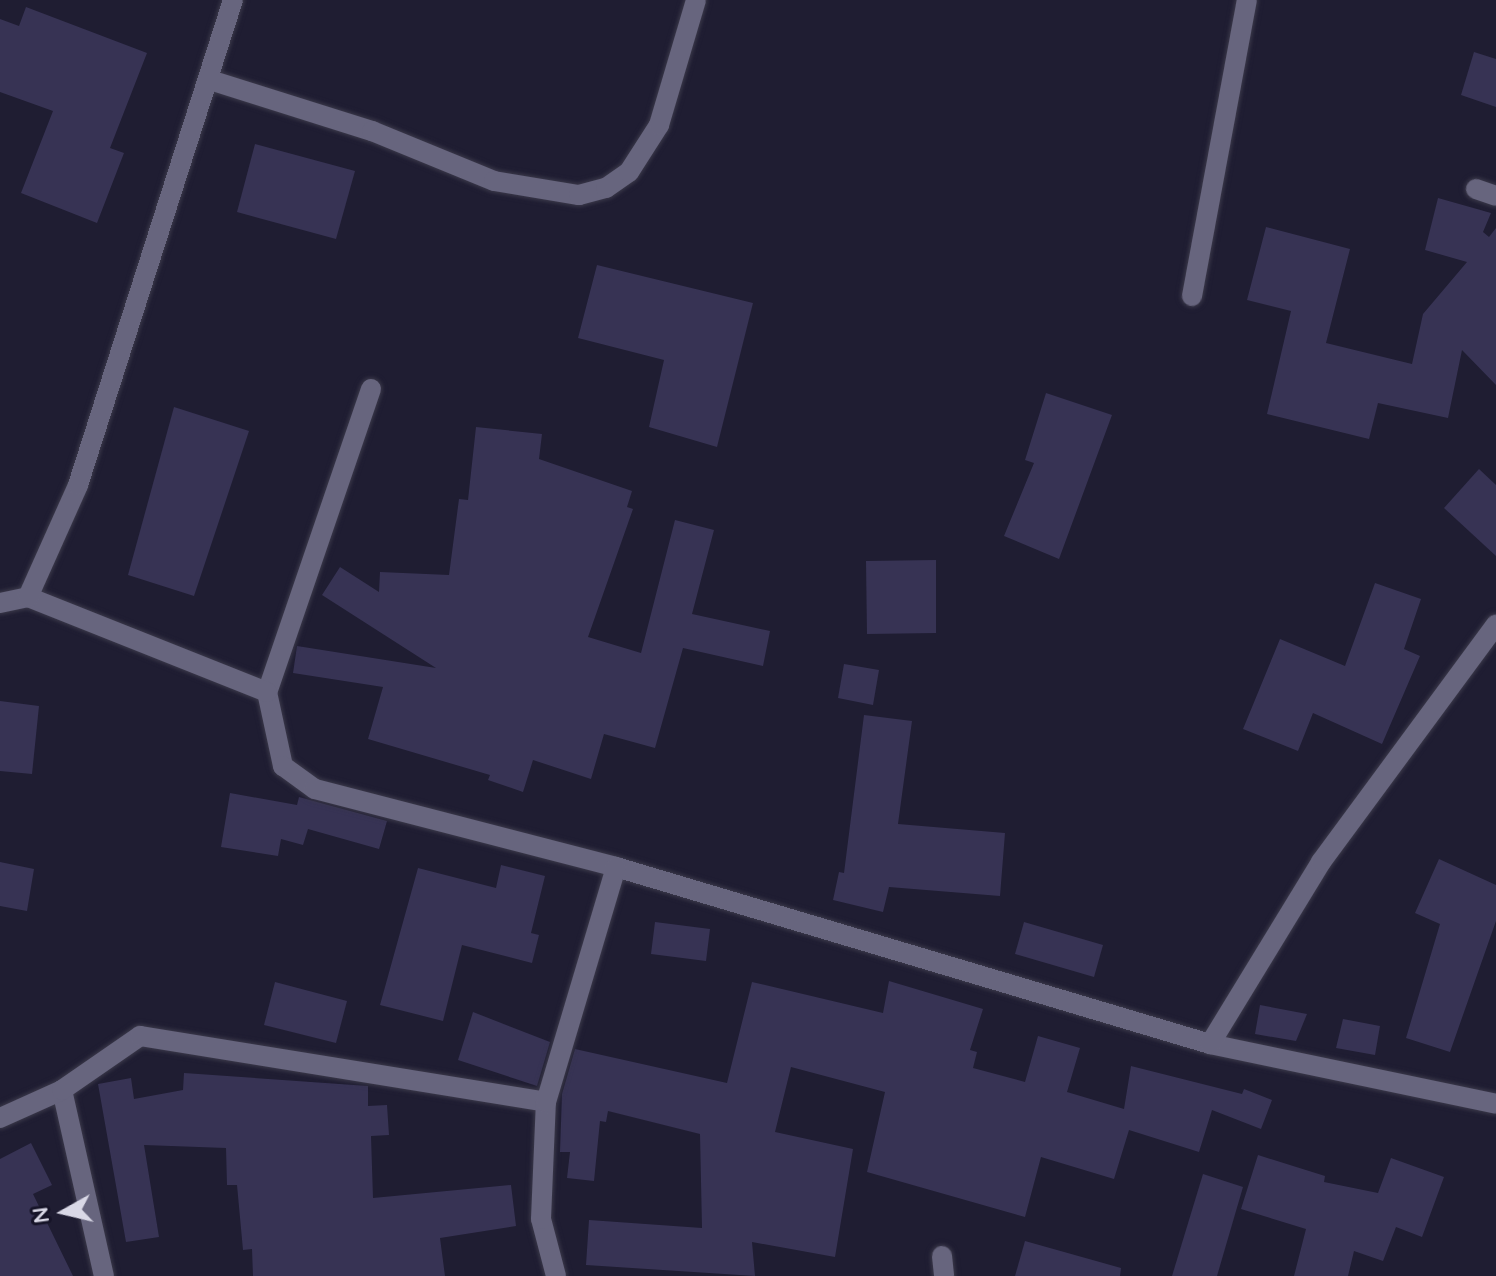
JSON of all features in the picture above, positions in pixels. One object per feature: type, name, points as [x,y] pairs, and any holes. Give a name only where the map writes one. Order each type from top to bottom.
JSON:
[{"type":"street","points":[[28,597],[78,485],[210,80],[233,0]]},
{"type":"street","points":[[210,80],[372,131],[494,181],[579,195],[606,188],[629,172],[659,125],[696,0]]},
{"type":"street","points":[[1192,296],[1247,0]]},
{"type":"street","points":[[1476,189],[1496,196]]},
{"type":"street","points":[[371,389],[267,692],[283,766],[315,789],[616,867],[1210,1044],[1496,1104]]},
{"type":"street","points":[[0,603],[28,597],[267,692]]},
{"type":"street","points":[[1210,1044],[1321,862],[1496,625]]},
{"type":"street","points":[[556,1276],[541,1219],[546,1102],[616,867]]},
{"type":"street","points":[[0,1118],[62,1090],[140,1036],[546,1102]]},
{"type":"street","points":[[62,1090],[104,1276]]},
{"type":"building","points":[[26,7],[147,53],[110,148],[124,153],[97,223],[21,193],[53,111],[0,92],[0,19],[19,26]]},
{"type":"building","points":[[1474,52],[1496,59],[1496,107],[1461,95]]},
{"type":"building","points":[[255,144],[355,171],[336,239],[237,212]]},
{"type":"building","points":[[1438,198],[1491,213],[1483,232],[1489,237],[1496,228],[1496,385],[1462,350],[1448,418],[1378,403],[1369,439],[1267,414],[1291,311],[1247,300],[1266,227],[1350,249],[1326,343],[1412,364],[1423,314],[1467,262],[1425,250]]},
{"type":"building","points":[[597,265],[753,303],[717,447],[649,427],[664,360],[578,338]]},
{"type":"building","points":[[1046,393],[1112,415],[1059,559],[1004,536],[1034,463],[1025,460]]},
{"type":"building","points":[[174,407],[249,431],[194,596],[128,575]]},
{"type":"building","points":[[476,427],[542,434],[539,459],[632,491],[627,507],[633,509],[588,637],[641,653],[675,520],[714,530],[692,614],[770,631],[763,666],[683,648],[655,748],[604,734],[591,779],[533,760],[523,792],[488,780],[490,775],[368,739],[383,687],[293,673],[297,646],[436,668],[322,595],[340,567],[379,592],[380,572],[449,575],[459,499],[468,500]]},
{"type":"building","points":[[1479,469],[1496,485],[1496,556],[1444,508]]},
{"type":"building","points":[[936,560],[936,633],[867,634],[866,561]]},
{"type":"building","points":[[1375,583],[1421,599],[1404,649],[1420,656],[1382,744],[1313,713],[1298,751],[1243,729],[1280,639],[1345,666]]},
{"type":"building","points":[[844,664],[879,670],[873,705],[838,698]]},
{"type":"building","points":[[0,701],[39,706],[32,774],[0,771]]},
{"type":"building","points":[[864,715],[912,721],[898,824],[1005,833],[1000,896],[889,887],[883,912],[833,900],[839,872],[844,873]]},
{"type":"building","points":[[230,793],[297,805],[299,797],[387,821],[379,849],[308,829],[303,845],[281,839],[278,856],[221,847]]},
{"type":"building","points":[[1439,859],[1496,885],[1496,921],[1450,1052],[1406,1038],[1440,924],[1415,913]]},
{"type":"building","points":[[0,862],[34,869],[27,911],[0,906]]},
{"type":"building","points":[[501,865],[545,876],[531,933],[539,935],[532,963],[462,945],[443,1021],[380,1005],[418,868],[496,888]]},
{"type":"building","points":[[655,922],[710,929],[706,961],[651,954]]},
{"type":"building","points":[[1024,922],[1103,945],[1094,977],[1015,954]]},
{"type":"building","points":[[889,981],[983,1009],[970,1050],[977,1052],[973,1068],[1025,1082],[1038,1036],[1080,1048],[1067,1092],[1124,1109],[1131,1066],[1242,1094],[1244,1089],[1272,1100],[1261,1129],[1212,1110],[1199,1152],[1129,1130],[1114,1179],[1041,1157],[1025,1217],[867,1172],[885,1092],[791,1067],[775,1132],[853,1149],[835,1257],[752,1242],[755,1276],[586,1265],[589,1220],[702,1228],[700,1134],[608,1111],[606,1122],[600,1121],[594,1181],[567,1178],[570,1152],[560,1152],[562,1094],[575,1049],[727,1083],[752,982],[883,1013]]},
{"type":"building","points":[[275,982],[347,1001],[336,1043],[264,1025]]},
{"type":"building","points":[[1260,1005],[1307,1014],[1296,1041],[1255,1034]]},
{"type":"building","points":[[473,1012],[550,1042],[537,1086],[458,1060]]},
{"type":"building","points":[[1343,1019],[1380,1026],[1375,1055],[1336,1048]]},
{"type":"building","points":[[184,1073],[368,1086],[368,1106],[387,1105],[389,1135],[371,1136],[373,1198],[511,1185],[516,1226],[440,1238],[445,1276],[253,1276],[252,1249],[243,1250],[237,1185],[227,1185],[226,1148],[144,1145],[159,1237],[126,1242],[98,1084],[131,1078],[134,1099],[183,1090]]},
{"type":"building","points":[[31,1143],[52,1185],[33,1194],[73,1276],[0,1276],[0,1159]]},
{"type":"building","points":[[1258,1155],[1325,1176],[1324,1182],[1378,1193],[1391,1158],[1444,1177],[1422,1237],[1396,1227],[1383,1261],[1354,1251],[1348,1276],[1294,1276],[1306,1229],[1241,1209]]},
{"type":"building","points":[[1203,1174],[1243,1187],[1217,1276],[1172,1276]]},
{"type":"building","points":[[1025,1241],[1121,1268],[1120,1276],[1015,1276]]}]
